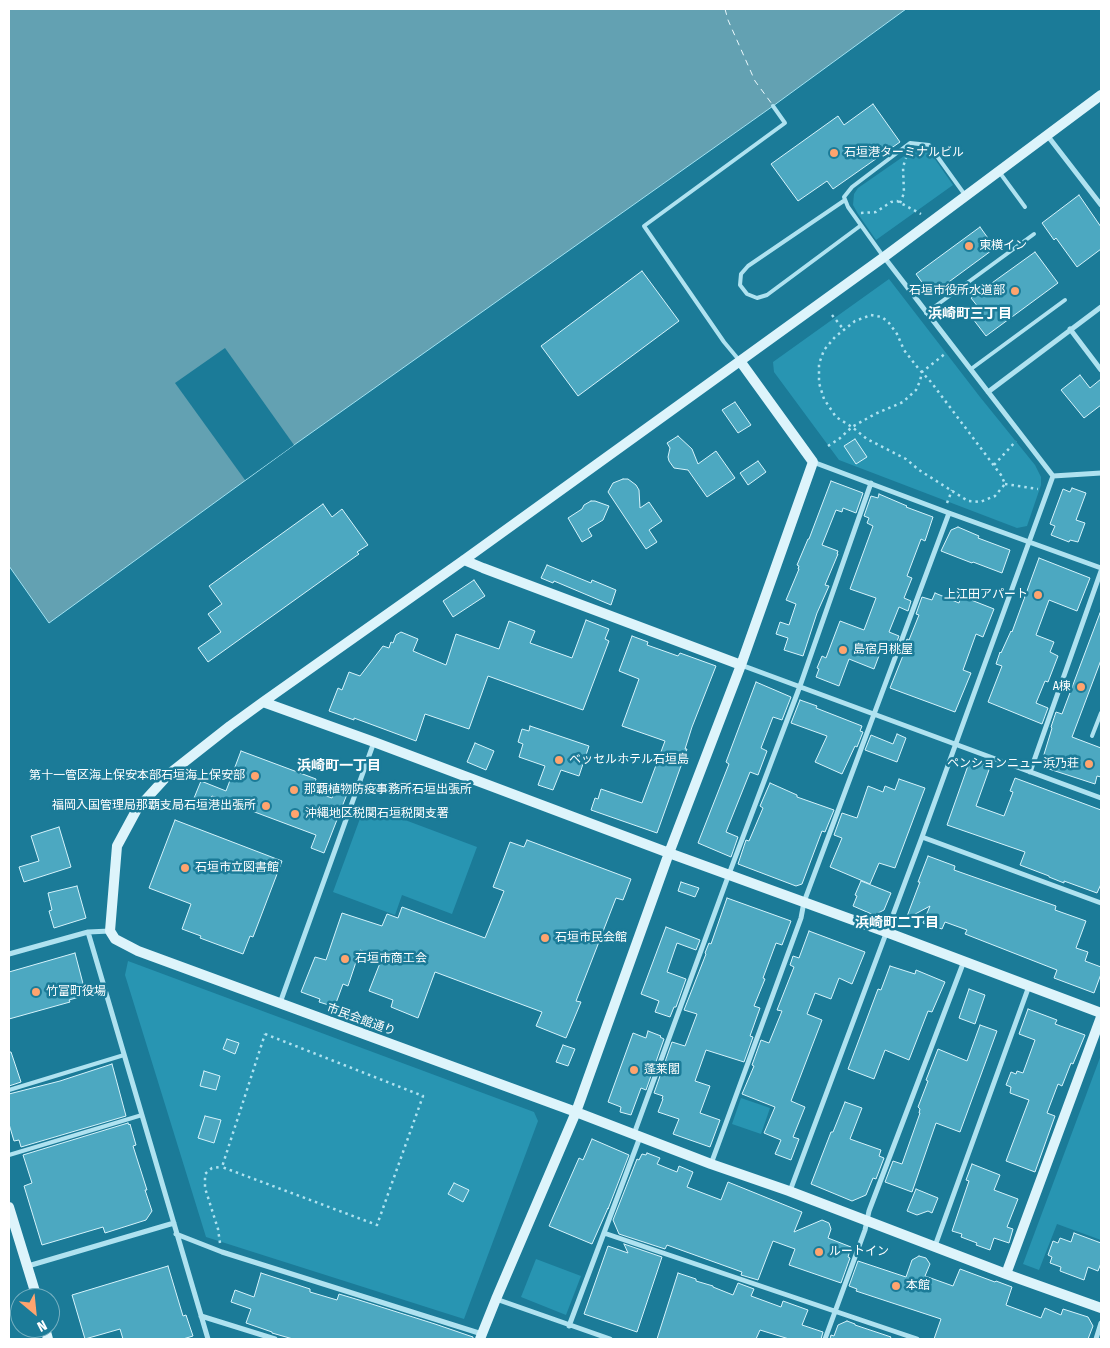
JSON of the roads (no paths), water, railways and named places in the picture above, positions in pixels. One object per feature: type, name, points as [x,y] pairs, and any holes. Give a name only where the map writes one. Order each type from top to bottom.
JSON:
[{"type":"street","points":[[9,954],[88,932],[110,931],[117,846],[137,809],[169,774],[230,726],[740,361],[1101,95]]},
{"type":"street","points":[[1047,134],[1101,205]]},
{"type":"street","points":[[884,256],[1053,476]]},
{"type":"street","points":[[988,392],[1101,307]]},
{"type":"street","points":[[1070,329],[1101,370]]},
{"type":"street","points":[[740,361],[812,462],[1101,570],[1030,772]]},
{"type":"street","points":[[176,1234],[222,1252],[481,1336],[576,1112],[669,853],[741,665],[812,462]]},
{"type":"street","points":[[1053,476],[1101,474]]},
{"type":"street","points":[[789,1191],[922,837],[1053,476]]},
{"type":"street","points":[[569,1326],[604,1232],[729,874],[800,686],[871,484]]},
{"type":"street","points":[[711,1164],[801,918],[804,902],[949,513]]},
{"type":"street","points":[[464,560],[874,715],[1101,798]]},
{"type":"street","points":[[263,702],[1101,1013]]},
{"type":"street","points":[[280,1004],[374,742]]},
{"type":"street","points":[[922,837],[1101,903]]},
{"type":"street","name":"市民会館通り","points":[[110,931],[115,939],[138,951],[1101,1308]]},
{"type":"street","points":[[88,932],[208,1339]]},
{"type":"street","points":[[825,1339],[836,1312],[869,1211],[964,961]]},
{"type":"street","points":[[934,1246],[1029,986]]},
{"type":"street","points":[[1006,1274],[1101,1017]]},
{"type":"street","points":[[9,1207],[34,1288]]},
{"type":"street","points":[[28,1266],[174,1223]]},
{"type":"street","points":[[604,1232],[917,1339]]},
{"type":"street","points":[[496,1299],[610,1339]]},
{"type":"street","points":[[201,1316],[275,1339]]},
{"type":"street","points":[[1096,1339],[1101,1323]]},
{"type":"lane","points":[[740,361],[724,342],[644,226],[785,122],[773,106]]},
{"type":"lane","points":[[884,256],[860,226],[848,208],[844,197],[852,187],[910,143],[929,145],[965,195]]},
{"type":"lane","points":[[998,171],[1025,207]]},
{"type":"lane","points":[[845,200],[748,266],[741,274],[740,285],[747,294],[757,298],[767,294],[860,226]]},
{"type":"lane","points":[[926,312],[1034,234]]},
{"type":"lane","points":[[970,369],[1065,300]]},
{"type":"lane","points":[[1092,736],[1101,713]]},
{"type":"lane","points":[[9,1090],[124,1055]]},
{"type":"lane","points":[[9,1155],[142,1115]]},
{"type":"place","name":"石垣港ターミナルビル","points":[[834,153]]},
{"type":"place","name":"東横イン","points":[[969,246]]},
{"type":"place","name":"石垣市役所水道部","points":[[1015,291]]},
{"type":"place","name":"上江田アパート","points":[[1038,595]]},
{"type":"place","name":"島宿月桃屋","points":[[843,650]]},
{"type":"place","name":"A棟","points":[[1081,687]]},
{"type":"place","name":"ベッセルホテル石垣島","points":[[559,760]]},
{"type":"place","name":"ペンションニュー浜乃荘","points":[[1089,764]]},
{"type":"place","name":"第十一管区海上保安本部石垣海上保安部","points":[[255,776]]},
{"type":"place","name":"那覇植物防疫事務所石垣出張所","points":[[294,790]]},
{"type":"place","name":"福岡入国管理局那覇支局石垣港出張所","points":[[266,806]]},
{"type":"place","name":"沖縄地区税関石垣税関支署","points":[[295,814]]},
{"type":"place","name":"石垣市立図書館","points":[[185,868]]},
{"type":"place","name":"石垣市民会館","points":[[545,938]]},
{"type":"place","name":"石垣市商工会","points":[[345,959]]},
{"type":"place","name":"竹富町役場","points":[[36,992]]},
{"type":"place","name":"蓬莱閣","points":[[634,1070]]},
{"type":"place","name":"ルートイン","points":[[819,1252]]},
{"type":"place","name":"本館","points":[[896,1286]]},
{"type":"district","name":"浜崎町三丁目","points":[[970,314]]},
{"type":"district","name":"浜崎町一丁目","points":[[339,766]]},
{"type":"district","name":"浜崎町二丁目","points":[[897,923]]}]
